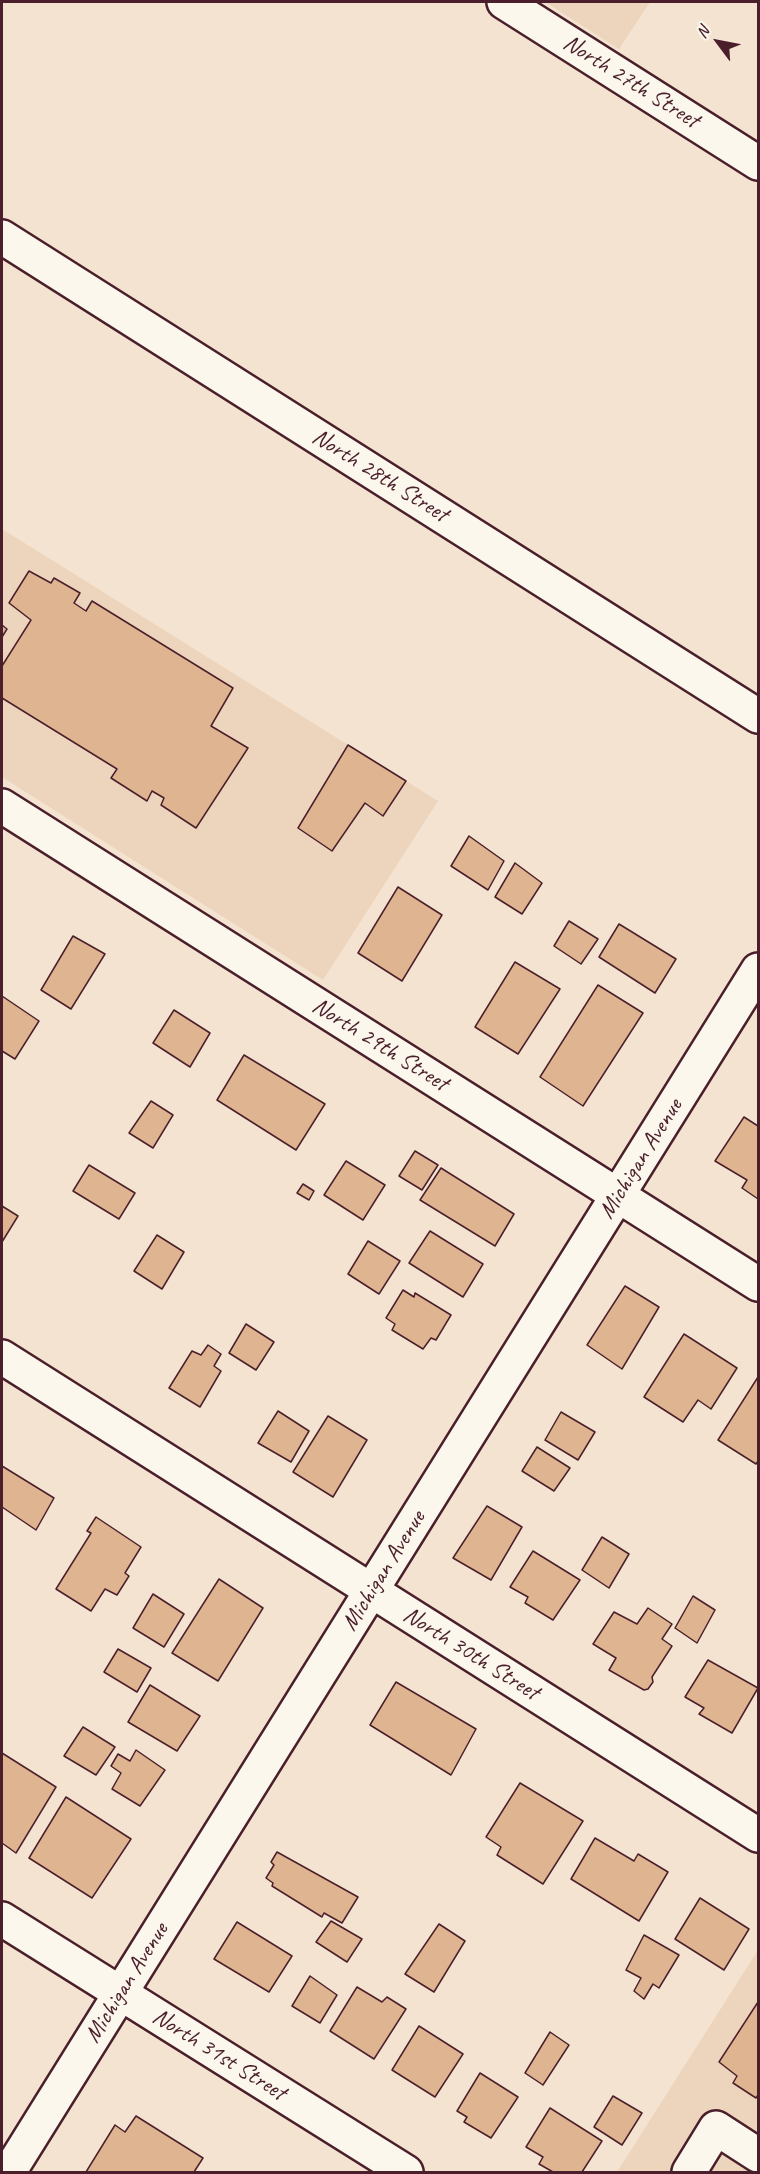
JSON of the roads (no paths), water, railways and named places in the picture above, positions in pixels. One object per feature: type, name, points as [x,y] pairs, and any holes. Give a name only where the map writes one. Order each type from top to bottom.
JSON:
[{"type":"street","name":"North 27th Street","points":[[504,2],[759,164]]},
{"type":"street","name":"North 28th Street","points":[[2,237],[759,716]]},
{"type":"street","name":"North 29th Street","points":[[2,806],[759,1284]]},
{"type":"street","name":"Michigan Avenue","points":[[9,2172],[759,970]]},
{"type":"street","name":"North 30th Street","points":[[2,1357],[759,1835]]},
{"type":"street","name":"North 31st Street","points":[[2,1919],[406,2172]]},
{"type":"street","points":[[688,2172],[716,2128],[759,2155]]}]
